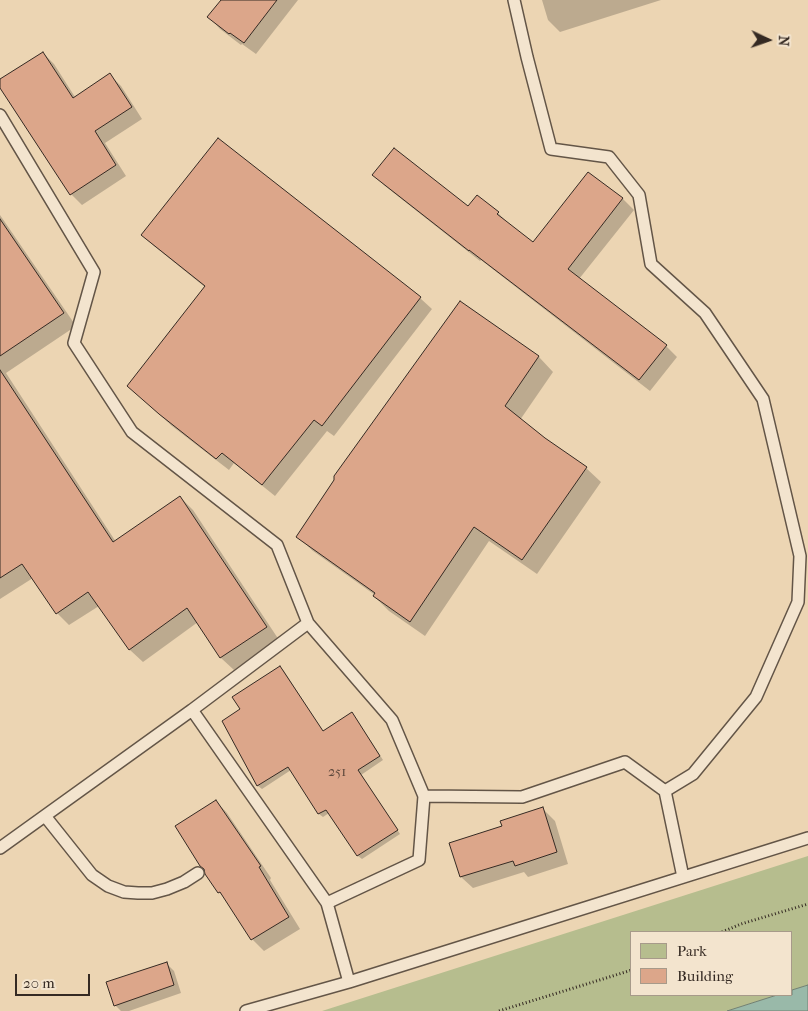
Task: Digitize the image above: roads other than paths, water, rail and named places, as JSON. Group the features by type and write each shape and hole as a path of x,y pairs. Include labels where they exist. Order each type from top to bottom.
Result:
{"lane":[{"path":"514,0 551,149 609,157 638,195 651,264 705,313 763,399 800,556 798,602 756,697 692,774 665,791"},
{"path":"0,115 94,272 74,343 132,432 277,545 308,623 392,720 424,796 419,860 327,903"},
{"path":"0,848 192,710 308,623"},
{"path":"192,710 327,903 349,982"},
{"path":"424,796 522,797 625,762 665,791 682,877"},
{"path":"45,816 92,875 108,886 124,892 152,893 184,882 198,873"},
{"path":"246,1011 349,982 808,838"}]}
